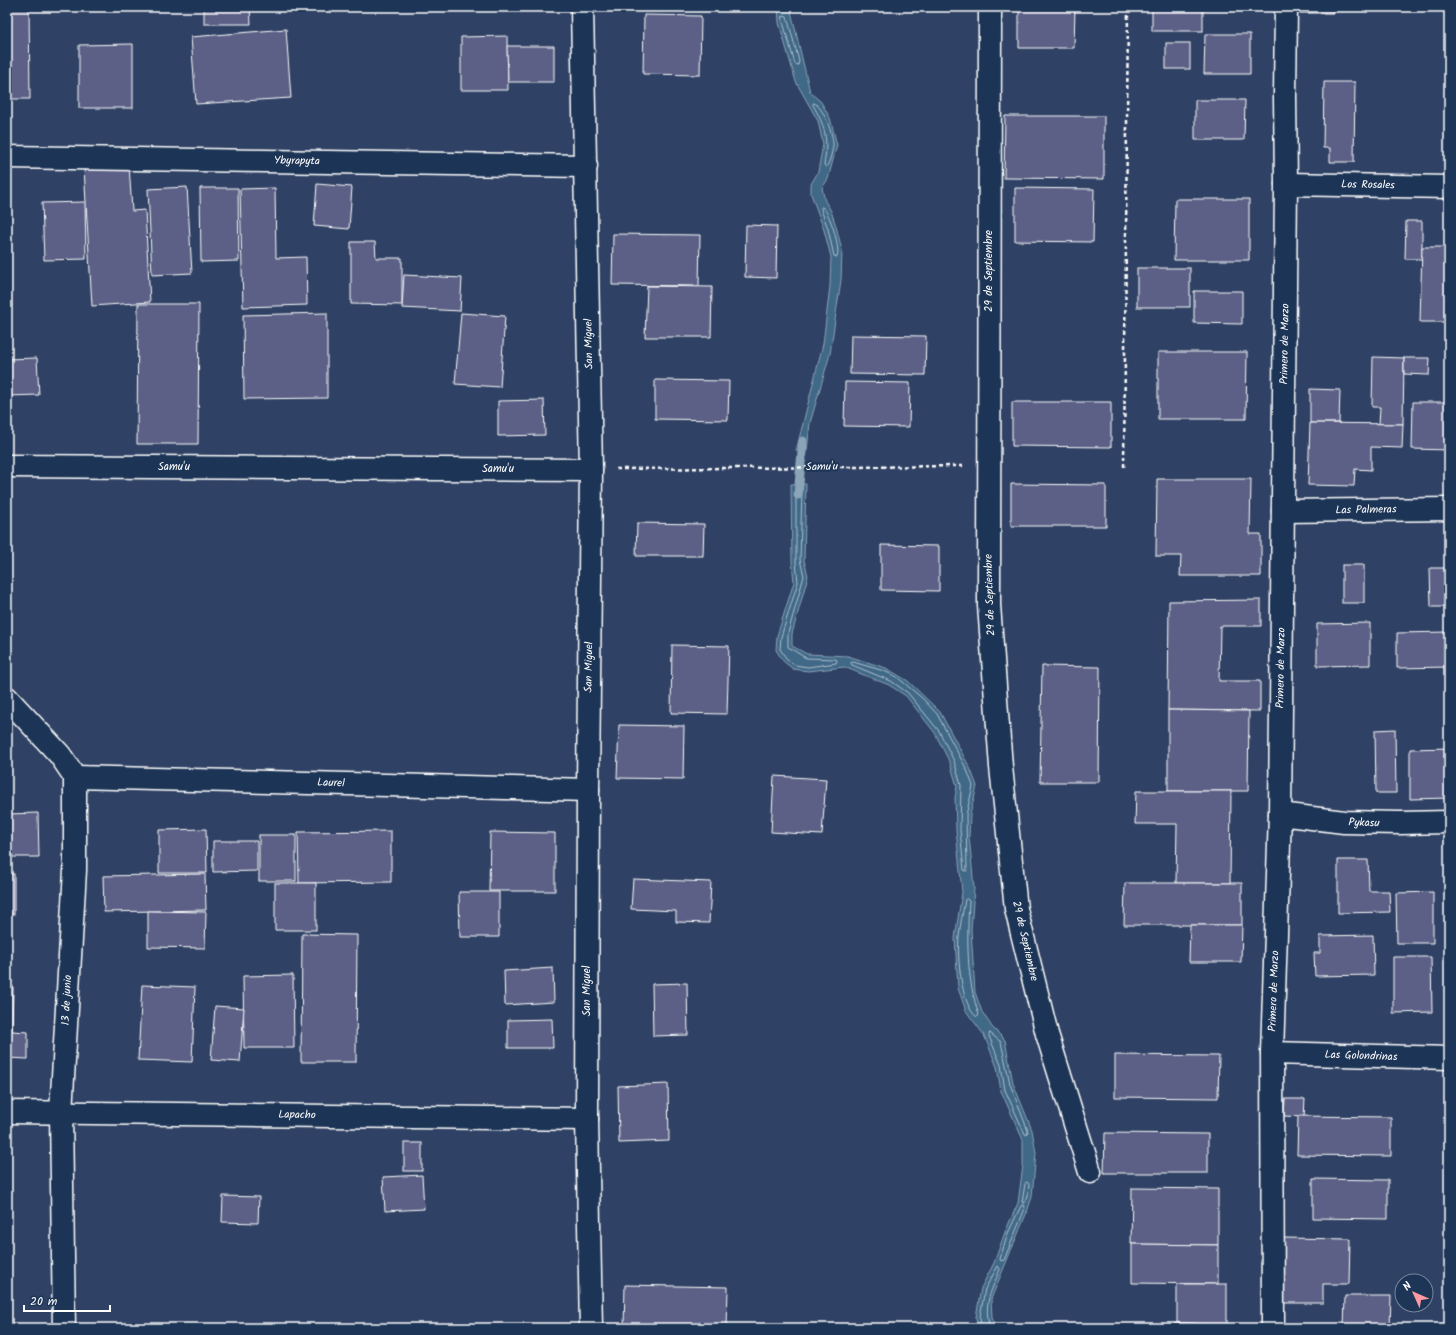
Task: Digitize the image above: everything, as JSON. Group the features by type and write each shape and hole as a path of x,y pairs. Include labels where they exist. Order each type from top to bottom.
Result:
{"street":[{"name":"San Miguel","path":"582,7 592,470 588,790 587,1119 591,1328"},
{"name":"29 de Septiembre","path":"990,7 988,466 989,605 1001,767 1016,909 1047,1034 1090,1172"},
{"name":"Primero de Marzo","path":"1273,1328 1272,1053 1280,814 1286,184 1286,7"},
{"name":"Ybyrapyta","path":"7,157 586,166"},
{"name":"Los Rosales","path":"1286,184 1449,187"},
{"name":"Samu'u","path":"7,466 592,470"},
{"name":"Las Palmeras","path":"1283,511 1449,509"},
{"path":"7,698 60,755 75,777"},
{"name":"Laurel","path":"75,777 588,790"},
{"name":"13 de junio","path":"64,1328 61,1112 75,870 75,777"},
{"name":"Pykasu","path":"1280,814 1344,822 1400,824 1449,822"},
{"name":"Las Golondrinas","path":"1272,1053 1449,1058"},
{"name":"Lapacho","path":"7,1112 587,1119"}],"path":[{"path":"1124,467 1128,7"},
{"name":"Samu'u","path":"592,470 988,466"}],"water":[{"path":"778,7 790,7 810,92 821,102 830,118 837,145 828,179 822,188 825,201 831,211 836,226 842,250 841,280 830,354 810,423 807,451 796,451 823,344 830,286 831,257 824,230 811,194 811,184 818,172 823,144 818,121 796,82 779,23"},
{"path":"791,484 806,484 804,560 808,576 792,634 792,646 807,654 848,656 886,668 908,681 940,712 970,768 977,786 970,815 969,836 974,888 971,930 975,992 982,1012 992,1027 1005,1040 1013,1083 1032,1130 1036,1153 1032,1197 991,1299 992,1317 995,1328 978,1328 976,1317 981,1288 994,1263 1005,1232 1018,1203 1023,1165 1023,1140 1001,1091 997,1067 984,1035 966,1011 958,988 955,938 962,892 956,830 955,798 957,786 950,763 935,733 906,696 889,685 844,667 808,671 793,669 783,661 776,650 777,636 794,582 792,562"}],"building":[{"path":"29,7 30,99 7,99 7,8"},
{"path":"204,7 250,7 251,24 204,24"},
{"path":"1019,7 1075,7 1074,48 1019,48"},
{"path":"1152,7 1203,7 1203,31 1152,31"},
{"path":"1300,7 1333,7 1333,13 1300,13"},
{"path":"644,15 701,16 700,75 643,74"},
{"path":"286,29 291,98 196,104 191,37"},
{"path":"1205,34 1250,34 1250,74 1204,74"},
{"path":"507,36 508,90 461,90 461,37"},
{"path":"1166,43 1190,43 1190,69 1166,69"},
{"path":"133,44 133,108 79,108 79,45"},
{"path":"507,46 554,46 554,82 508,82"},
{"path":"1324,82 1355,82 1354,162 1330,162 1330,148 1323,148"},
{"path":"1195,100 1245,100 1244,140 1195,140"},
{"path":"1005,116 1104,116 1104,179 1004,178"},
{"path":"129,165 132,211 145,210 150,302 92,306 84,168"},
{"path":"317,184 352,187 349,229 314,226"},
{"path":"187,187 192,273 152,275 148,189"},
{"path":"200,188 238,188 239,261 201,262"},
{"path":"275,188 276,258 306,257 307,305 243,307 240,189"},
{"path":"1015,188 1094,189 1093,242 1015,241"},
{"path":"1175,199 1249,199 1249,260 1174,260"},
{"path":"85,202 86,259 44,260 42,203"},
{"path":"1406,221 1422,221 1422,259 1405,259"},
{"path":"746,225 777,226 776,278 745,277"},
{"path":"613,234 700,235 699,286 612,285"},
{"path":"351,242 375,242 376,258 402,258 402,305 351,304"},
{"path":"1422,247 1449,247 1449,322 1420,322"},
{"path":"1137,268 1190,268 1190,307 1137,307"},
{"path":"404,275 462,278 460,311 402,308"},
{"path":"647,286 712,287 711,337 645,337"},
{"path":"1194,291 1242,291 1242,324 1194,323"},
{"path":"138,304 199,304 198,444 137,444"},
{"path":"327,313 327,398 244,399 243,315"},
{"path":"461,313 505,316 500,387 455,384"},
{"path":"851,335 926,336 925,375 850,374"},
{"path":"1158,352 1247,352 1246,419 1158,419"},
{"path":"1373,357 1404,358 1403,424 1379,424 1380,407 1372,407"},
{"path":"37,358 39,395 7,396 7,359"},
{"path":"1404,358 1430,358 1429,375 1404,374"},
{"path":"655,380 729,381 728,420 655,419"},
{"path":"845,382 910,383 909,427 844,426"},
{"path":"1310,389 1340,390 1339,423 1310,423"},
{"path":"544,400 545,435 498,436 498,401"},
{"path":"1012,402 1111,402 1111,447 1012,446"},
{"path":"1413,402 1449,402 1449,450 1412,449"},
{"path":"1310,423 1403,424 1402,448 1371,447 1371,470 1355,469 1354,486 1308,485"},
{"path":"1157,479 1251,479 1250,534 1261,534 1261,576 1180,576 1181,556 1156,556"},
{"path":"1011,484 1106,485 1106,526 1011,526"},
{"path":"637,523 704,524 703,556 636,556"},
{"path":"881,545 939,546 939,591 881,590"},
{"path":"1342,565 1364,565 1364,603 1342,603"},
{"path":"1430,568 1449,568 1449,607 1431,607"},
{"path":"1261,600 1261,626 1220,626 1219,681 1260,681 1260,711 1168,710 1169,601"},
{"path":"1370,623 1370,665 1317,666 1317,624"},
{"path":"1448,632 1449,667 1397,668 1397,633"},
{"path":"672,645 729,646 727,714 671,713"},
{"path":"1042,666 1100,667 1099,782 1040,782"},
{"path":"1168,710 1249,711 1248,791 1168,791"},
{"path":"619,725 684,726 683,779 617,778"},
{"path":"1395,729 1396,793 1376,793 1375,730"},
{"path":"1449,748 1449,798 1410,799 1410,749"},
{"path":"774,776 826,779 822,835 771,832"},
{"path":"1136,791 1231,791 1230,883 1176,883 1177,824 1135,824"},
{"path":"38,813 39,857 7,857 7,814"},
{"path":"206,829 207,873 159,873 159,830"},
{"path":"391,831 391,882 299,883 298,832"},
{"path":"490,832 555,833 555,891 489,891"},
{"path":"259,835 296,835 296,881 259,881"},
{"path":"213,841 257,841 257,871 213,872"},
{"path":"1338,860 1368,860 1369,891 1389,891 1390,912 1338,913"},
{"path":"7,874 14,874 14,914 7,914"},
{"path":"205,874 206,910 104,912 103,876"},
{"path":"633,879 711,882 709,923 676,922 676,911 631,909"},
{"path":"275,883 316,883 316,930 275,930"},
{"path":"1125,883 1242,883 1242,925 1124,925"},
{"path":"459,892 499,892 499,937 460,937"},
{"path":"1433,892 1433,943 1397,943 1396,893"},
{"path":"148,911 206,912 205,948 148,947"},
{"path":"1190,925 1242,925 1241,962 1189,962"},
{"path":"302,934 357,935 356,1062 301,1062"},
{"path":"1373,935 1374,975 1315,976 1314,953 1320,953 1320,936"},
{"path":"1393,957 1431,957 1432,1012 1393,1013"},
{"path":"553,968 554,1002 505,1005 504,971"},
{"path":"293,975 294,1048 244,1048 243,976"},
{"path":"687,983 688,1035 653,1036 652,984"},
{"path":"142,985 195,987 192,1062 138,1060"},
{"path":"7,986 13,986 12,1031 28,1032 28,1059 7,1058"},
{"path":"215,1006 244,1008 240,1062 211,1060"},
{"path":"552,1019 553,1048 508,1048 508,1020"},
{"path":"1115,1055 1219,1056 1218,1098 1115,1097"},
{"path":"668,1084 669,1141 619,1143 618,1086"},
{"path":"1285,1099 1305,1099 1304,1117 1284,1116"},
{"path":"1298,1116 1391,1117 1391,1156 1297,1155"},
{"path":"1105,1133 1208,1134 1208,1173 1104,1173"},
{"path":"404,1143 422,1143 422,1171 404,1171"},
{"path":"422,1175 424,1209 385,1211 383,1177"},
{"path":"1313,1179 1388,1180 1388,1219 1313,1218"},
{"path":"1132,1188 1218,1189 1218,1245 1131,1244"},
{"path":"223,1196 259,1197 258,1223 222,1222"},
{"path":"1282,1238 1350,1239 1349,1284 1323,1284 1323,1303 1281,1303"},
{"path":"1132,1244 1218,1245 1218,1284 1132,1283"},
{"path":"1177,1284 1227,1284 1227,1324 1177,1323"},
{"path":"625,1285 728,1287 727,1328 624,1328"},
{"path":"1345,1296 1391,1296 1390,1328 1344,1328"},
{"path":"1174,1324 1227,1324 1227,1328 1174,1328"}],"waterway":[{"path":"798,495 803,441"}]}
